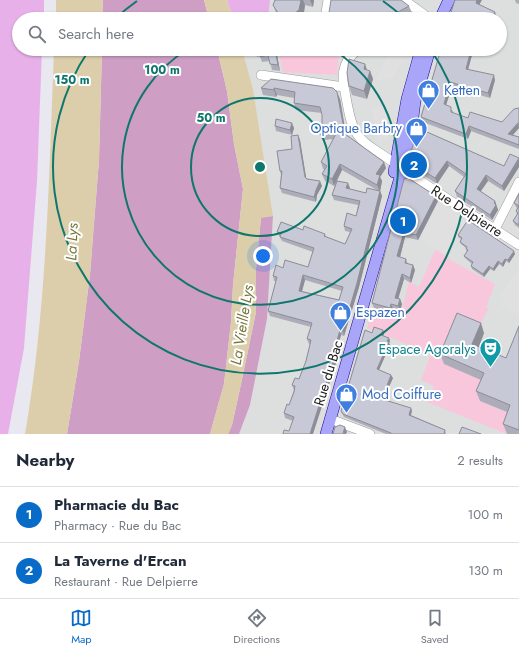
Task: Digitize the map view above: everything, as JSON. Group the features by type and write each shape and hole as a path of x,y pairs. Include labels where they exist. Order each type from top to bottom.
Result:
{"main road":[{"path":"432,12 441,0"},
{"path":"443,12 449,0"},
{"path":"399,166 407,99 419,56"},
{"path":"399,166 412,128 415,101 428,56"},
{"name":"Rue du Bac","path":"326,434 385,228 399,166"}],"street":[{"path":"326,12 328,0"},
{"path":"404,0 419,12"},
{"name":"Rue Delpierre","path":"350,56 346,63 343,77 353,126 357,135 399,166 519,245"},
{"path":"261,75 344,86"},
{"path":"494,229 519,182"},
{"path":"330,419 370,434"}],"shaded area":[{"path":"0,0 44,0 44,12 12,12 12,56 42,56 37,181 24,348 8,434 0,434"},
{"path":"103,0 204,0 207,12 102,12"},
{"path":"227,0 270,0 269,12 231,12"},
{"path":"270,0 519,0 519,434 239,434 250,405 267,319 273,216 253,89 244,56 507,56 507,12 269,12"},
{"path":"102,56 219,56 227,91 234,144 243,189 224,384 210,434 67,434 79,361 90,274 99,160"},
{"path":"280,56 339,56 337,75 283,72"},
{"path":"388,56 404,56 392,80 386,77 384,81 376,79"},
{"path":"383,106 390,137 378,142 372,109"},
{"path":"438,201 468,222 446,255 421,239"},
{"path":"273,216 267,319 250,405 239,434 228,434 232,425 256,312 256,269 261,217"},
{"path":"435,250 448,256 450,260 495,284 486,307 489,308 477,330 461,323 488,383 480,401 519,417 511,423 507,434 427,402 434,386 421,380 431,354 367,328 374,308 400,316 409,282 419,287"},
{"path":"519,267 519,315 501,306 505,300 500,296"}],"water":[{"path":"56,0 103,0 102,12 56,12"},
{"path":"204,0 227,0 231,12 207,12"},
{"name":"La Lys","path":"54,56 102,56 99,160 90,274 79,361 67,434 25,434 43,290"},
{"name":"La Vieille Lys","path":"219,56 244,56 253,89 273,216 261,218 256,269 256,312 232,425 228,434 210,434 224,384 243,189 234,144 227,91"}],"building":[{"path":"275,0 301,0 299,10 296,12 277,12 273,5"},
{"path":"331,0 401,0 409,6 398,12 329,12"},
{"path":"455,0 477,0 476,3 495,12 451,12"},
{"path":"268,56 276,56 278,65 270,64"},
{"path":"439,56 469,56 466,69 494,75 488,93 450,82 444,104 451,107 451,112 468,118 470,112 502,122 514,109 519,108 519,122 508,134 519,137 519,145 469,126 466,134 421,117"},
{"path":"349,59 365,64 364,69 370,71 364,91 349,86 347,73"},
{"path":"271,79 333,88 337,92 345,134 384,162 376,174 380,175 377,185 340,164 332,179 322,174 327,166 321,162 337,132 322,134 322,115 320,107 294,103 295,92 274,88 274,90 261,88"},
{"path":"276,119 292,123 290,130 275,126"},
{"path":"418,128 504,166 510,154 519,158 502,186 486,175 477,189 495,201 494,203 496,205 490,215 455,191 466,174 447,161 435,178 411,163 409,159"},
{"path":"298,135 305,177 307,179 320,181 314,197 280,188 282,171 280,171 277,151 292,149 291,136"},
{"path":"408,178 436,196 416,235 404,232 397,256 406,259 405,263 413,265 410,278 402,274 395,298 400,299 398,306 391,304 390,308 372,303 404,179"},
{"path":"337,181 348,183 346,188 366,193 367,188 380,191 357,283 343,331 340,330 335,348 337,349 310,434 283,434 284,430 289,431 294,417 284,413 294,392 295,386 292,385 295,378 299,379 306,361 311,340 307,339 312,323 268,311 277,277 273,276 276,265 283,268 285,260 308,267 314,248 280,237 281,233 277,232 281,222 303,230 304,226 345,244 352,229 344,226 347,213 356,216 360,201 332,195","holes":["303,275 343,287 339,300 299,291"]},
{"path":"519,194 519,206 514,203"},
{"path":"519,206 519,225 513,221 518,213 516,211"},
{"path":"468,220 514,251 508,260 505,259 502,264 498,261 493,269 489,266 483,274 471,266 473,262 464,256 468,250 466,249 467,247 460,242 462,238 458,235"},
{"name":"Espace Agoralys","path":"457,313 481,323 472,344 506,358 519,326 519,430 503,424 510,405 476,391 484,373 440,354"},
{"path":"374,327 383,330 381,335 389,338 387,341 389,342 377,369 391,375 386,388 389,389 385,400 411,408 409,415 445,430 444,434 391,434 343,414 341,411 365,330 372,333"},
{"path":"340,425 345,427 343,433 345,434 333,434 335,427"},
{"path":"462,427 481,434 459,434"}],"place":[{"name":"Ketten","path":"429,110"},
{"name":"Optique Barbry","path":"417,148"},
{"name":"La Taverne d'Ercan","path":"414,165"},
{"name":"Pharmacie du Bac","path":"403,221"},
{"name":"Espazen","path":"341,332"},
{"name":"Espace Agoralys","path":"491,368"},
{"name":"Mod Coiffure","path":"346,414"}]}
